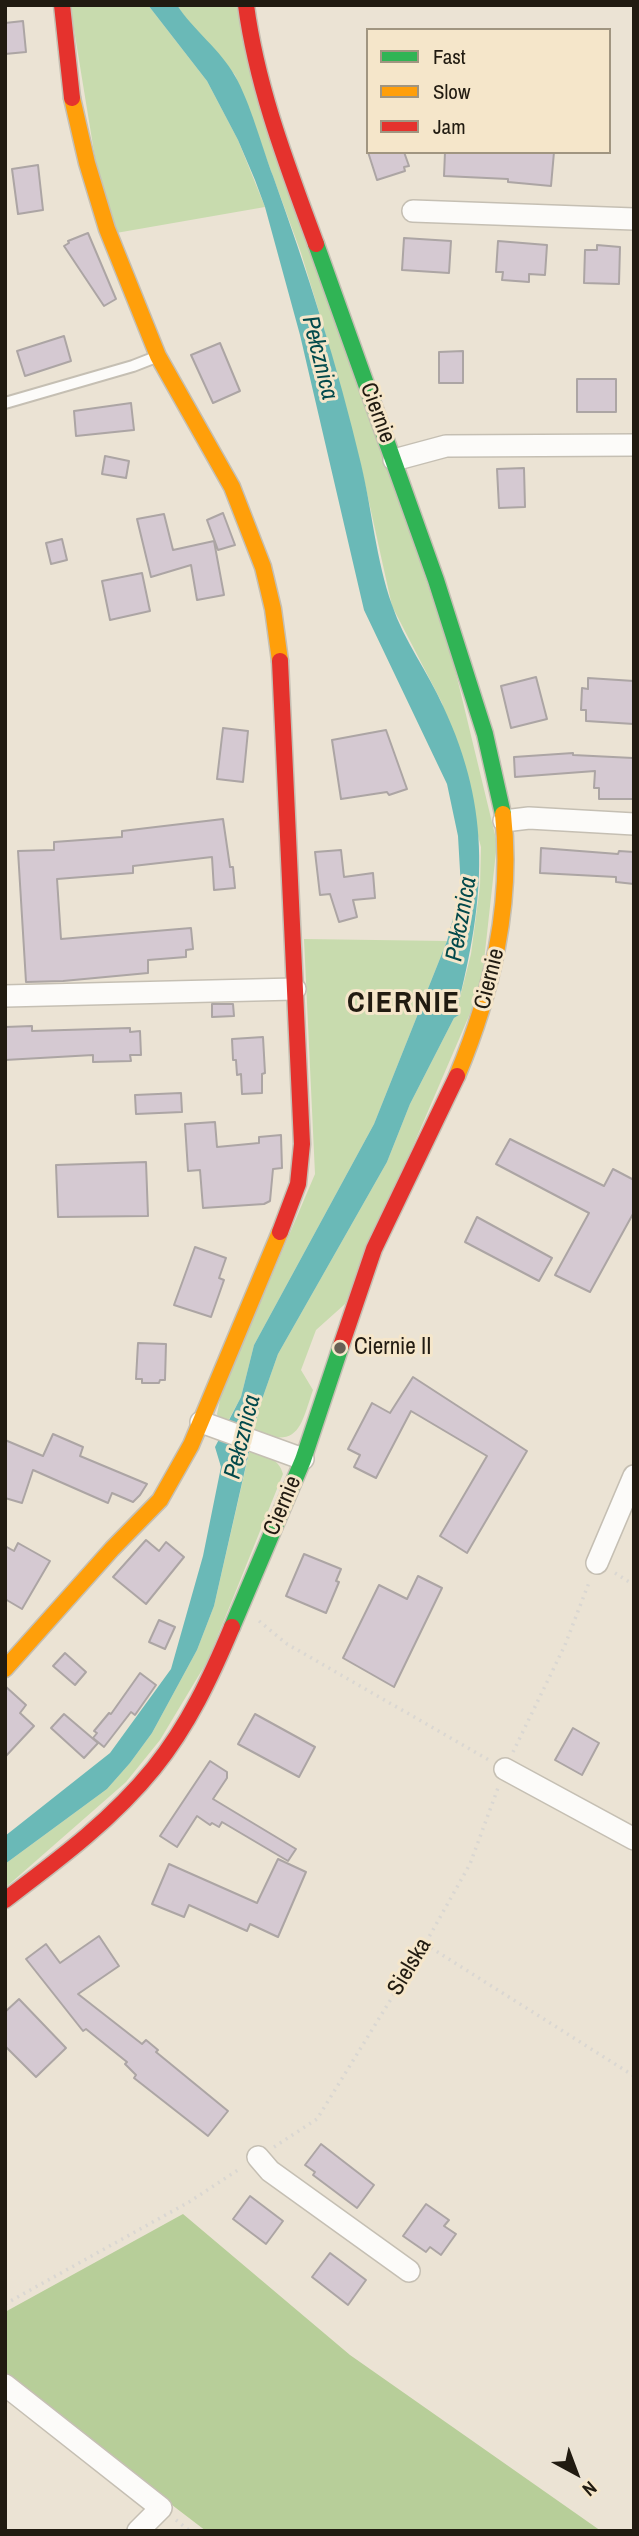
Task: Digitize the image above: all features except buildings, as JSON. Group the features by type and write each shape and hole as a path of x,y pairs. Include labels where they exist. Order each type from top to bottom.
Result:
{"street":[{"path":"5,1669 112,1549 160,1500 201,1422 275,1245 298,1184 302,1144 279,646 273,610 263,567 232,487 158,356 107,229 87,163 69,84 62,5"},
{"name":"Ciernie","path":"5,1899 103,1824 152,1771 195,1708 216,1665 303,1459 372,1255 446,1103 477,1028 491,981 502,926 507,883 504,821 483,726 431,564 279,142 256,67 248,31 246,5"},
{"path":"413,211 634,219"},
{"path":"394,460 446,446 634,445"},
{"path":"504,821 529,818 634,824"},
{"path":"5,996 295,989"},
{"path":"201,1422 303,1459"},
{"path":"597,1563 634,1476"},
{"path":"505,1769 634,1839"},
{"path":"258,2157 270,2171 409,2271"},
{"path":"5,2385 161,2508 138,2531"}],"lane":[{"path":"5,403 133,366 158,356"}],"path":[{"name":"Sielska","path":"5,2304 189,2202 317,2119 425,1944 470,1864 505,1769 565,1644 597,1563"},
{"path":"240,1608 287,1644 505,1769"},
{"path":"425,1944 634,2076"}],"green space":[{"path":"70,5 148,5 207,81 238,140 265,207 116,233 96,164"},
{"path":"177,5 236,5 453,661 497,843 481,988 345,1304 316,1330 301,1370 313,1390 305,1415 296,1431 280,1438 254,1432 259,1408 278,1354 387,1162 410,1104 454,1018 459,1015 457,1009 471,954 480,886 481,847 442,703 392,606 361,466 301,253 235,75 189,23"},
{"path":"304,939 447,941 374,1124 254,1345 241,1397 227,1423 220,1421 217,1414 221,1395 315,1174"},
{"path":"250,1449 266,1455 278,1464 283,1474 208,1660 160,1740 126,1782 5,1888 5,1864 107,1789 152,1733 197,1650 214,1606"},
{"path":"183,2214 350,2355 601,2531 206,2531 5,2377 5,2312"}],"water":[{"name":"Pełcznica","path":"148,5 177,5 229,66 251,111 332,355 361,464 382,570 392,605 443,706 459,745 477,819 478,893 474,930 457,1009 459,1015 454,1018 410,1104 387,1162 278,1354 259,1408 214,1606 197,1650 152,1733 107,1789 5,1864 5,1836 110,1753 171,1669 203,1556 221,1467 215,1447 241,1397 254,1345 374,1124 447,941 461,888 458,836 447,784 364,610 300,335 265,207 238,140 207,81"}],"traffic: fast":[{"path":"316,244 436,580 485,734 503,814"},
{"path":"232,1627 303,1460 341,1346"}],"traffic: slow":[{"path":"72,98 87,163 107,229 158,356 232,487 263,567 273,609 280,661"},
{"path":"457,1076 480,1012 497,948 505,882 503,814"},
{"path":"5,1669 112,1549 160,1500 191,1445 280,1232"}],"traffic: jam":[{"path":"62,5 72,98"},
{"path":"246,5 265,96 316,244"},
{"path":"280,661 302,1144 298,1184 280,1232"},
{"path":"341,1346 374,1249 457,1076"},
{"path":"5,1900 102,1822 154,1768 178,1735 198,1700 232,1627"}],"place":[{"name":"Ciernie II","path":"340,1348"}],"district":[{"name":"CIERNIE","path":"404,1004"}]}
